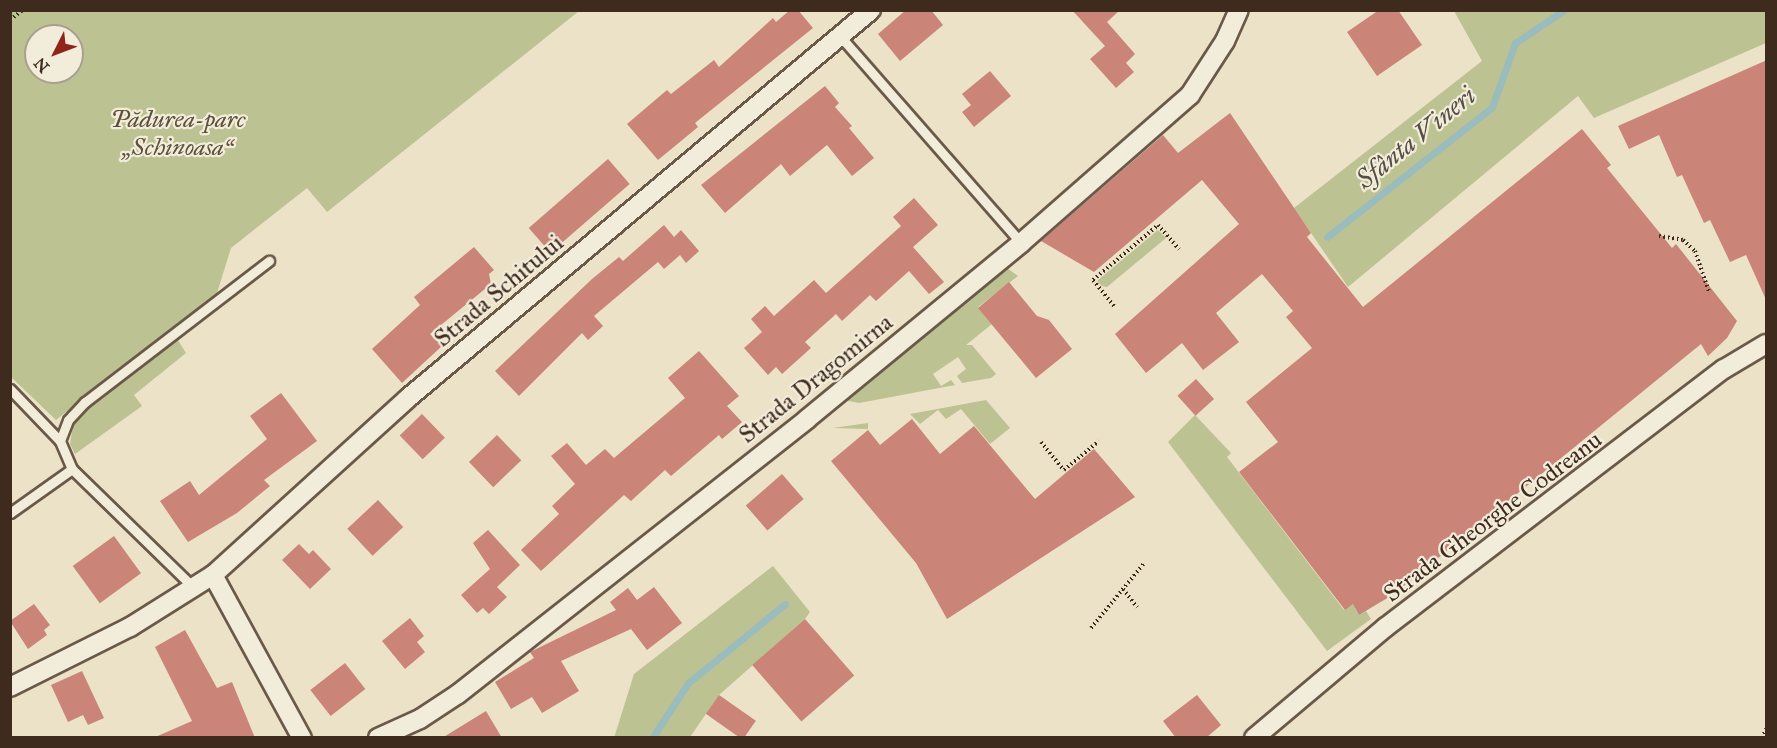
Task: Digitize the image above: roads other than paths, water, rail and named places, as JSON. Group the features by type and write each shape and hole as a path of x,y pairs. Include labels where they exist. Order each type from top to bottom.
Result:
{"street":[{"name":"Strada Schitului","path":"10,687 121,632 213,575 408,398 871,10"},
{"name":"Strada Dragomirna","path":"378,738 420,719 458,694 807,419 1021,243 1190,95 1225,41 1239,10"},
{"name":"Strada Gheorghe Codreanu","path":"1254,738 1386,627 1724,369 1767,344"},
{"path":"213,575 302,738"}],"lane":[{"path":"840,36 1021,243"},
{"path":"60,441 68,420 85,402 269,261"},
{"path":"10,389 60,441 72,468 192,586"},
{"path":"10,513 72,468"}],"waterway":[{"name":"Sfânta Vineri","path":"1327,237 1492,107 1515,43 1564,10"},
{"name":"Sfânta Vineri","path":"652,738 688,683 785,604"}],"park label":[{"name":"Pădurea-parc „Schinoasa“","path":"178,134"}]}
